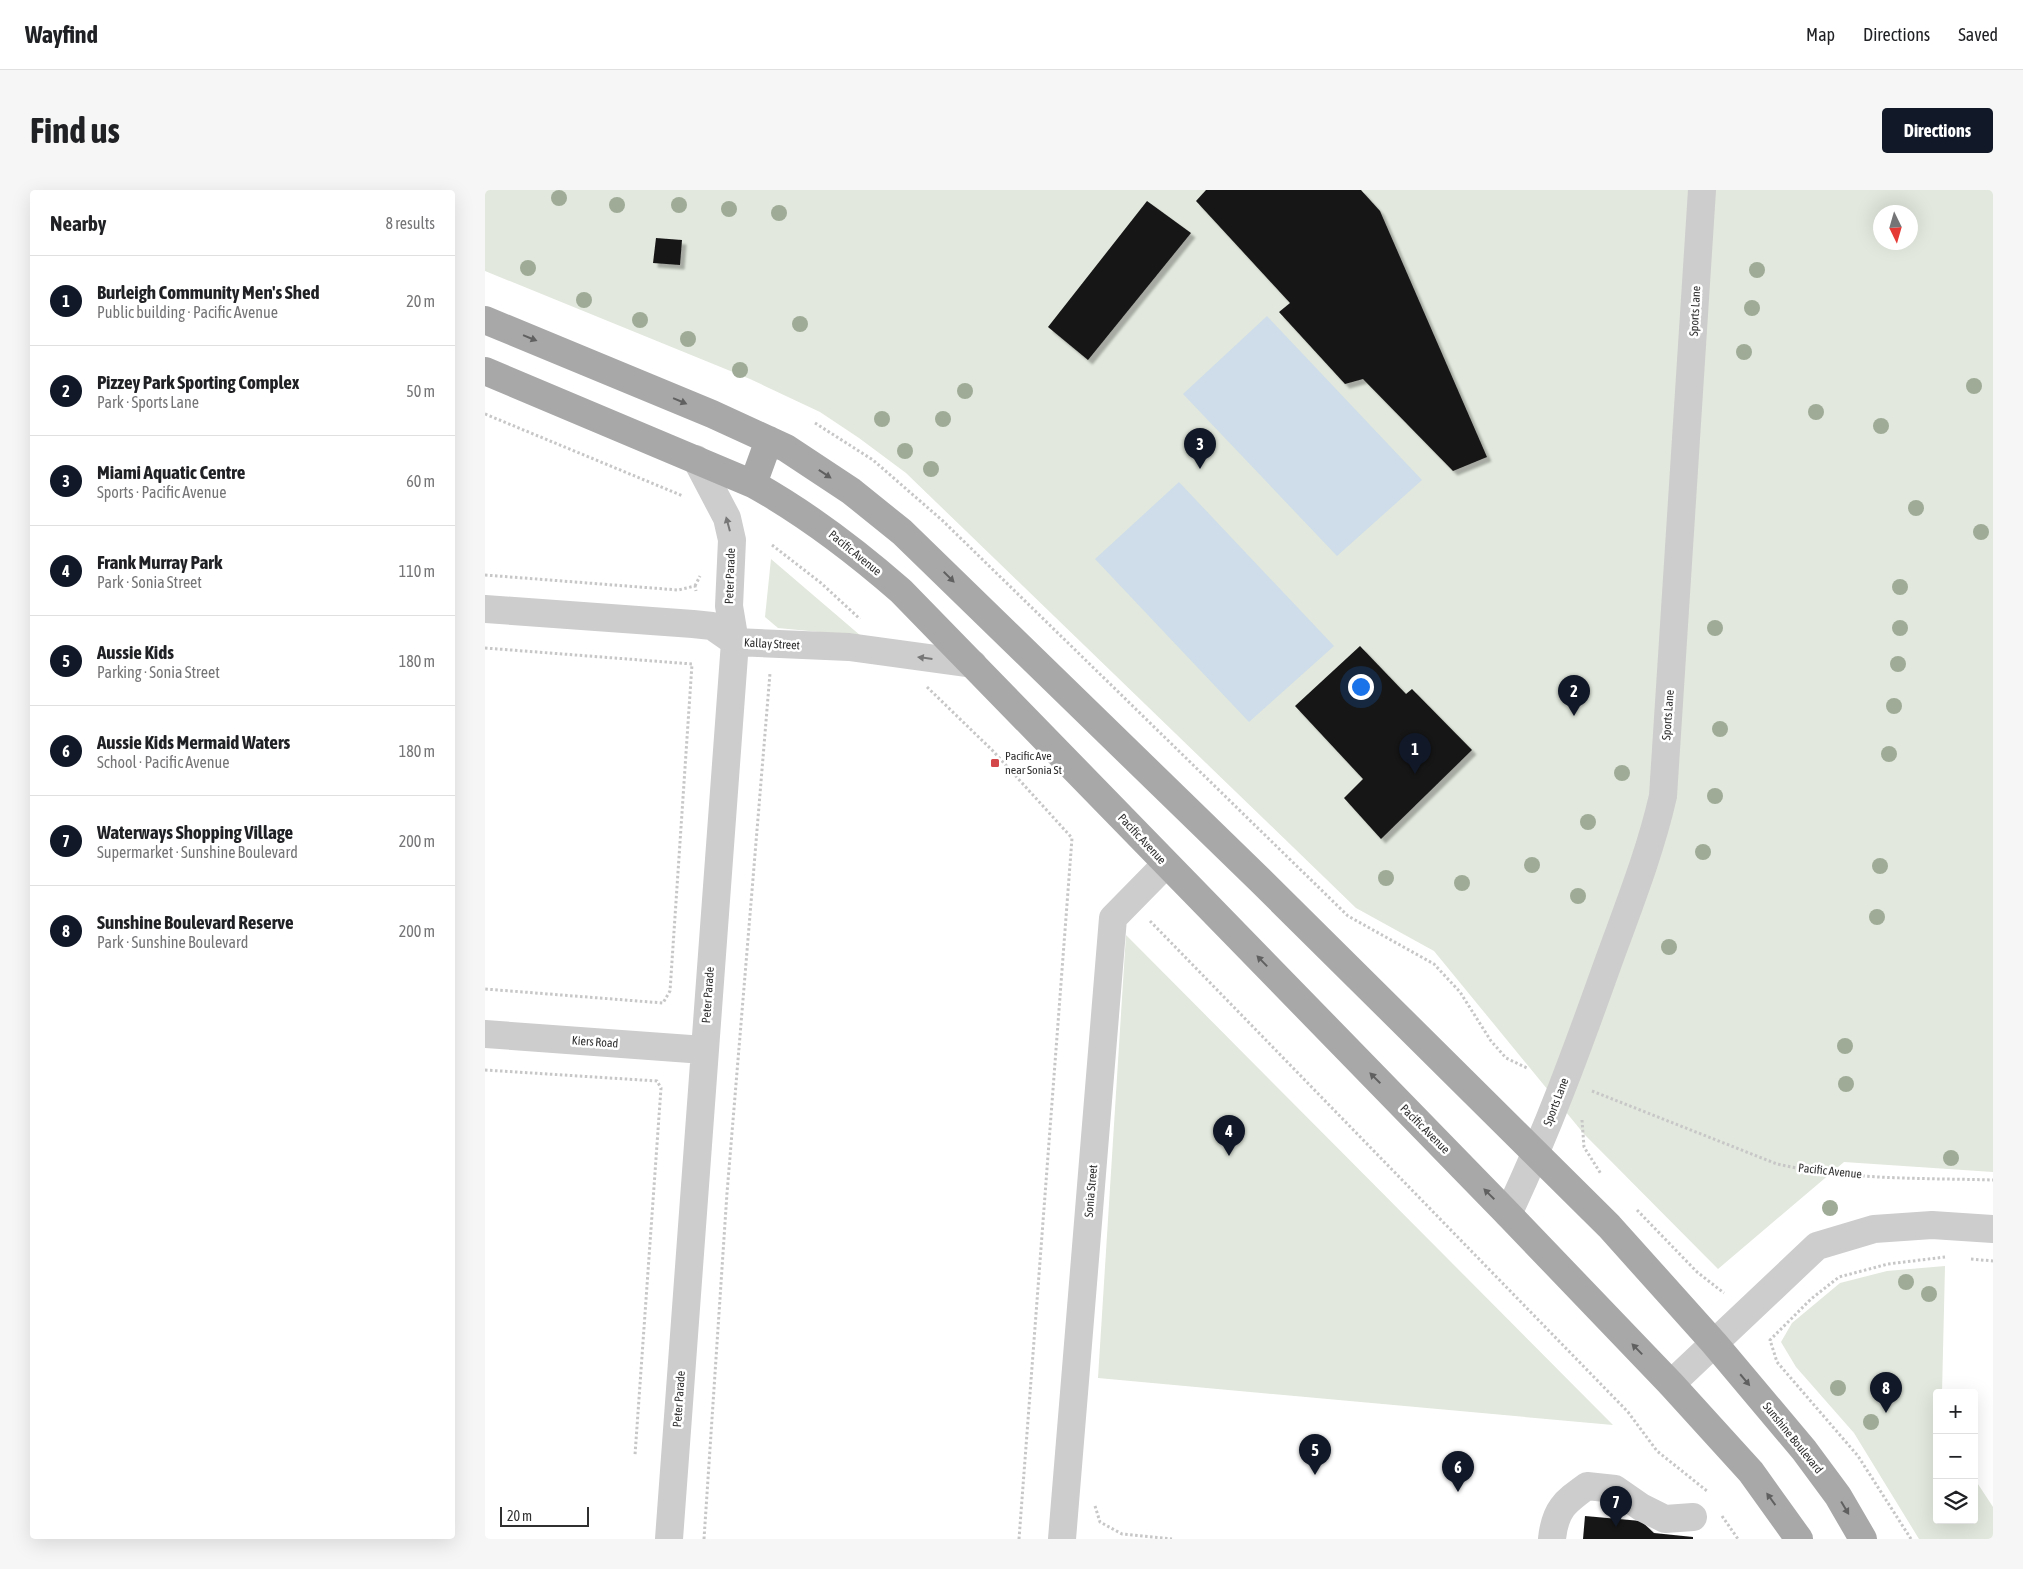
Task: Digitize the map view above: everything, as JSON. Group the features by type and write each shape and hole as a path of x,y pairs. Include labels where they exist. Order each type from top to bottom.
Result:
{"main road":[{"path":"485,320 786,448 851,491 901,532 1537,1153 1609,1226 1714,1343"},
{"name":"Pacific Avenue","path":"485,371 753,484 792,505 866,560 901,590 1671,1384"},
{"path":"753,484 769,440"},
{"name":"Sunshine Boulevard","path":"1714,1343 1821,1472 1863,1539"},
{"path":"1671,1384 1751,1472 1799,1539"}],"street":[{"name":"Sports Lane","path":"1508,1214 1537,1153 1654,835 1663,796 1702,190"},
{"name":"Peter Parade","path":"669,1539 735,642 729,606 732,540 727,518 696,459"},
{"name":"Kallay Street","path":"485,609 713,626 735,642 849,648 973,664"},
{"name":"Sonia Street","path":"1062,1539 1113,918 1166,864"},
{"name":"Kiers Road","path":"485,1034 704,1050"},
{"path":"1671,1384 1817,1246 1874,1229 1932,1225 1993,1229"},
{"path":"1553,1534 1563,1502 1587,1486 1615,1489 1641,1508 1665,1519 1693,1517"}],"path":[{"path":"485,414 685,497"},
{"path":"815,423 873,460 943,521 1348,916 1434,964 1460,992 1491,1041 1506,1058 1527,1068"},
{"path":"773,545 821,583 867,625"},
{"path":"485,575 678,590 695,586 696,591"},
{"path":"485,648 692,664 670,991 663,1003 485,989"},
{"path":"704,1539 727,1194 770,673"},
{"path":"926,686 993,751 1072,838 1019,1539"},
{"path":"1149,921 1628,1412 1657,1451 1706,1489 1711,1496"},
{"path":"485,1070 657,1080 661,1088 635,1455"},
{"name":"Pacific Avenue","path":"1584,1091 1591,1091 1777,1164 1807,1171 1993,1180"},
{"path":"1589,1099 1591,1091"},
{"path":"1584,1114 1581,1122 1584,1147 1606,1179"},
{"path":"1632,1205 1697,1272 1726,1294"},
{"path":"1911,1539 1859,1456 1777,1362 1770,1340 1811,1299 1839,1277 1888,1264 1953,1258"},
{"path":"1963,1258 1993,1261"},
{"path":"1094,1502 1099,1522 1122,1534 1172,1539"},
{"path":"1719,1510 1738,1539"}],"shaded area":[{"path":"485,190 1993,190 1993,1172 1844,1162 1718,1269 1584,1134 1434,951 1356,908 906,473 820,412 750,379 485,271"},
{"path":"771,559 861,636 778,628 765,617"},
{"path":"1126,935 1613,1425 1098,1378"},
{"path":"1945,1266 1942,1389 1933,1389 1933,1524 1978,1524 1978,1484 1993,1507 1993,1539 1919,1539 1854,1433 1796,1367 1781,1342 1792,1323 1840,1283 1887,1271"}],"water":[{"path":"1267,316 1422,480 1337,556 1183,394"},
{"path":"1179,482 1334,646 1249,722 1095,559"}],"building":[{"path":"1206,190 1361,190 1380,211 1487,457 1453,471 1363,379 1345,384 1279,312 1290,303 1196,201"},
{"path":"1147,201 1191,233 1088,360 1048,327"},
{"path":"656,238 682,240 680,265 653,263"},
{"path":"1360,646 1406,694 1412,689 1472,750 1381,839 1344,798 1363,779 1295,706"},
{"path":"1585,1516 1641,1521 1654,1533 1693,1537 1693,1539 1583,1539"}],"place":[{"name":"Miami Aquatic Centre","path":"1200,469"},
{"name":"Pizzey Park Sporting Complex","path":"1574,716"},
{"name":"Pacific Ave near Sonia St","path":"995,763"},
{"name":"Burleigh Community Men's Shed","path":"1415,774"},
{"name":"Frank Murray Park","path":"1229,1156"},
{"name":"Sunshine Boulevard Reserve","path":"1886,1413"},
{"name":"Aussie Kids","path":"1315,1475"},
{"name":"Aussie Kids Mermaid Waters","path":"1458,1492"},
{"name":"Waterways Shopping Village","path":"1616,1527"}]}
